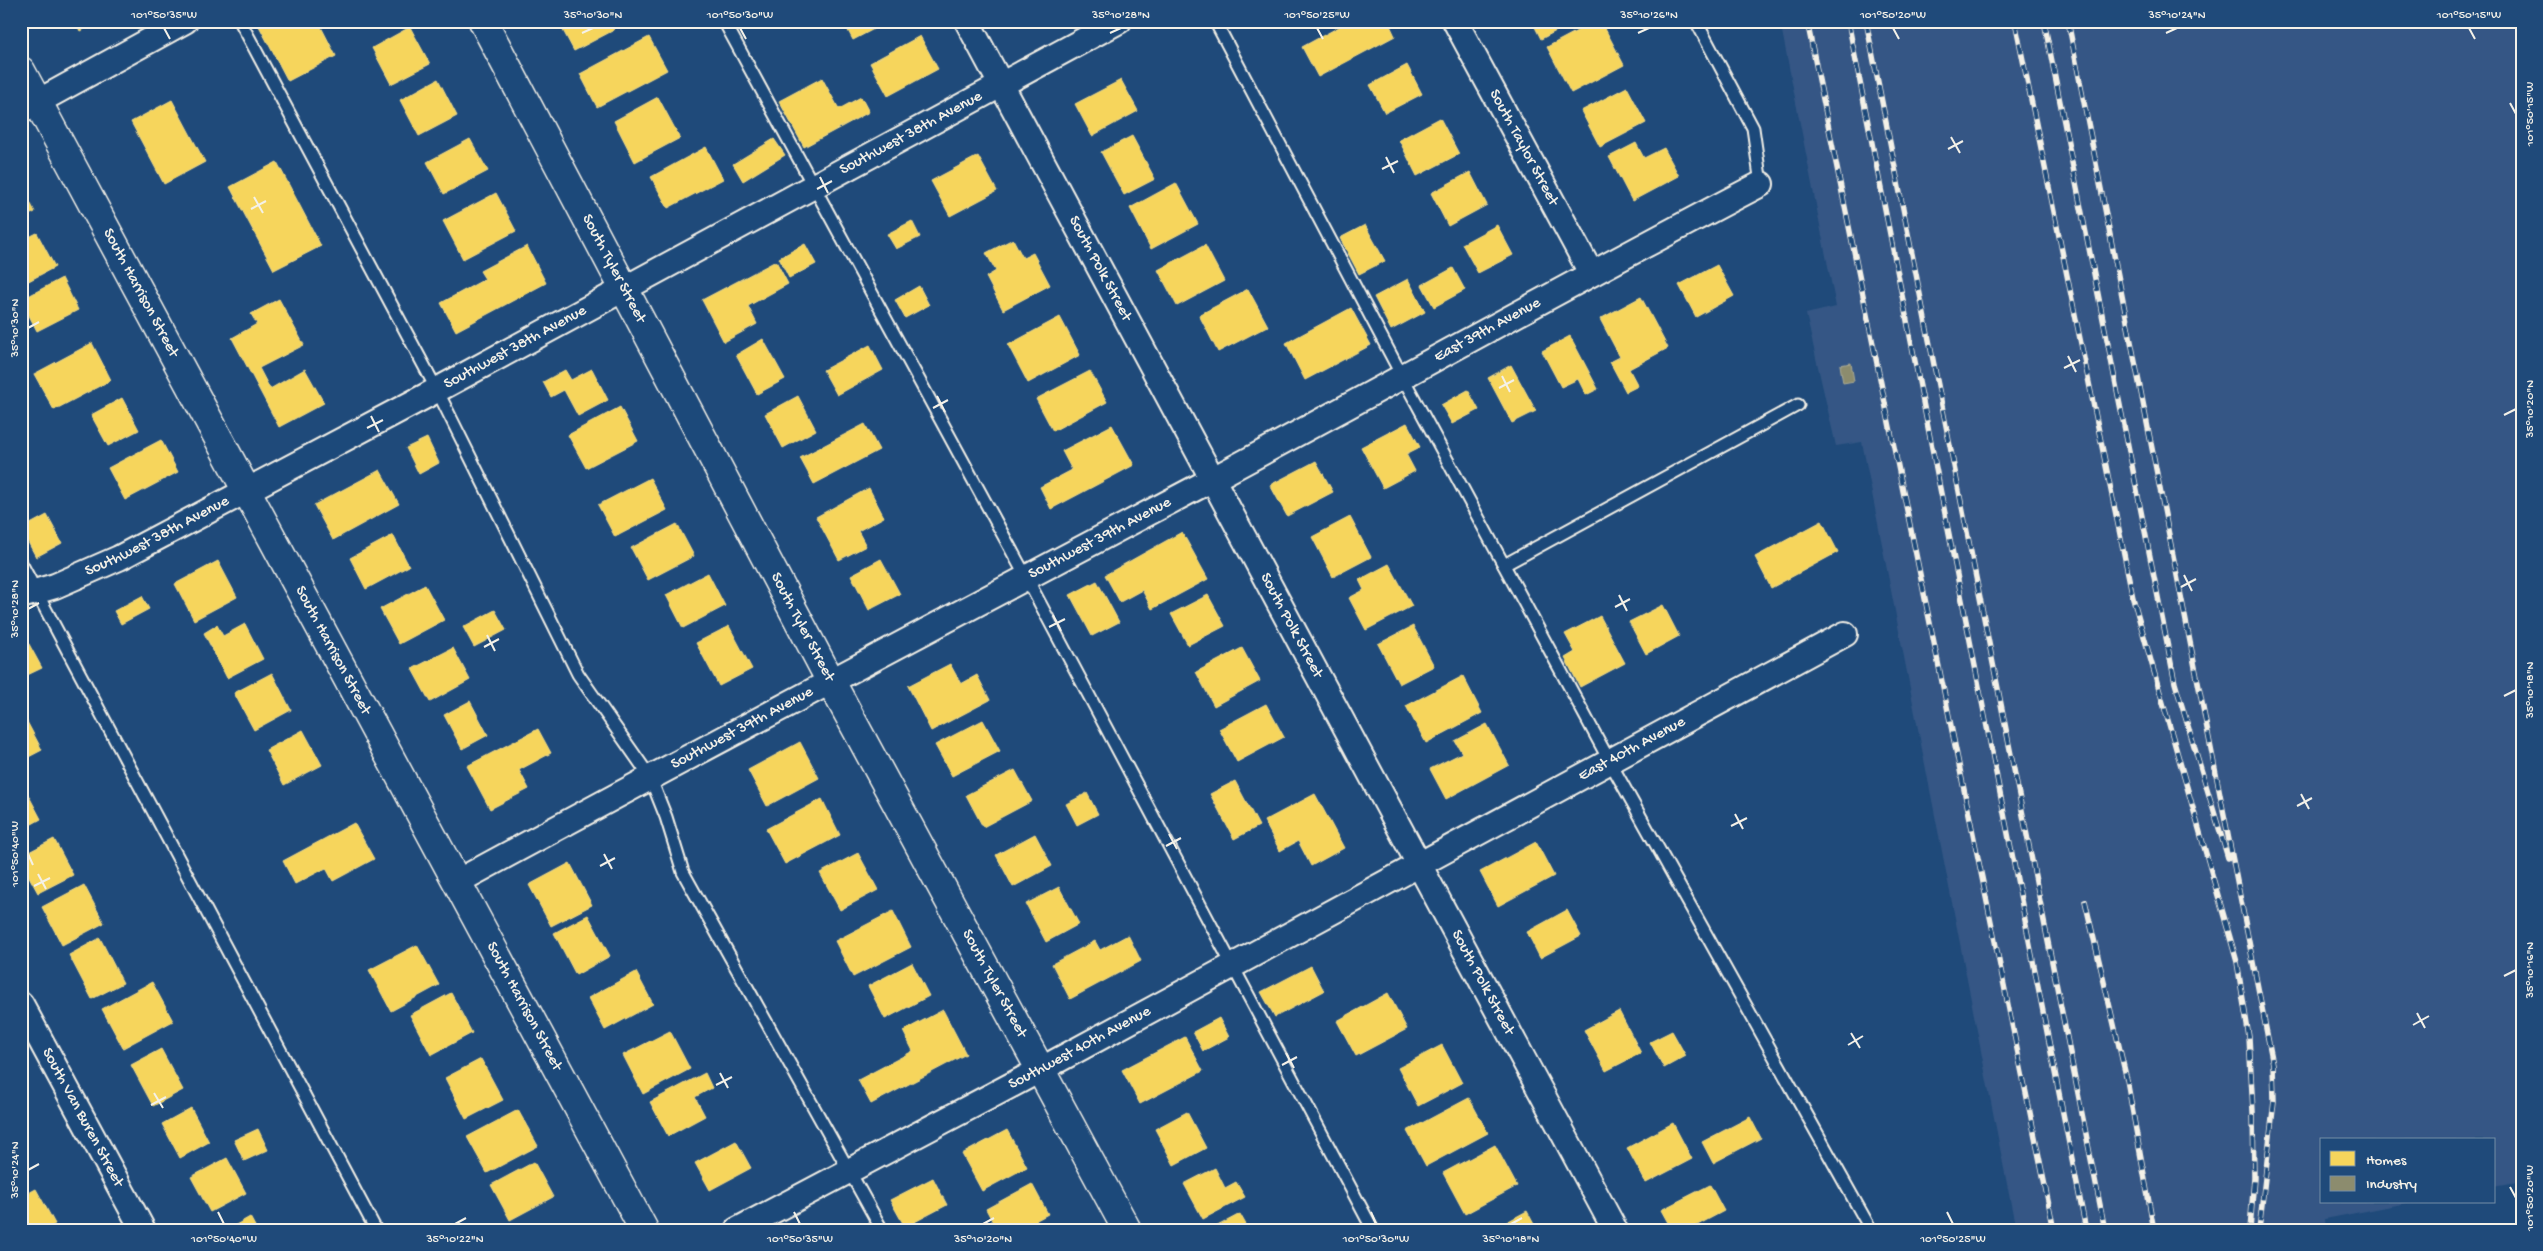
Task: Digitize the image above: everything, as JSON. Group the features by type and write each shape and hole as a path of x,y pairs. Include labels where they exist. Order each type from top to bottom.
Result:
{"main road":[{"name":"South Tyler Street","path":"484,21 830,680 1127,1230"},
{"name":"South Harrison Street","path":"21,71 30,106 247,491 644,1230"}],"street":[{"path":"30,106 185,21"},
{"name":"South Polk Street","path":"967,21 1214,478 1615,1230"},
{"name":"Southwest 38th Avenue","path":"29,594 101,568 437,390 1119,21"},
{"name":"South Taylor Street","path":"1455,21 1591,273"},
{"name":"East 39th Avenue","path":"1214,478 1591,273 1761,184"},
{"name":"Southwest 39th Avenue","path":"457,882 830,680 1214,478"},
{"name":"East 40th Avenue","path":"1420,865 1845,634"},
{"name":"Southwest 40th Avenue","path":"737,1230 1040,1070 1420,865"},
{"name":"South Van Buren Street","path":"21,1004 143,1230"}],"lane":[{"path":"240,21 437,390 578,674 650,777 666,817 683,872 882,1230"},
{"path":"724,21 1026,577 1373,1230"},
{"path":"1215,21 1402,376 1610,762 1871,1230"},
{"path":"1696,21 1753,128 1761,184"},
{"path":"1504,565 1798,405"},
{"path":"21,563 29,594 376,1230"}],"shaded area":[{"path":"1780,21 2522,21 2522,1182 2496,1187 2496,1138 2320,1138 2320,1204 2402,1204 2325,1219 2326,1230 2016,1230 1862,442 1836,446 1806,314 1836,307"}],"building: Homes":[{"path":"75,21 99,21 80,31"},
{"path":"268,21 318,21 336,56 288,81 259,26"},
{"path":"558,21 610,21 614,30 574,51"},
{"path":"843,21 889,21 853,40"},
{"path":"1350,21 1388,21 1395,36 1318,77 1302,47"},
{"path":"1532,21 1575,21 1541,39"},
{"path":"1596,21 1601,21 1624,65 1571,93 1547,47"},
{"path":"410,27 430,64 391,84 372,48"},
{"path":"920,36 938,69 888,96 870,63"},
{"path":"649,37 667,70 597,107 580,74"},
{"path":"1407,65 1422,94 1385,113 1370,85"},
{"path":"822,78 839,109 861,97 869,112 804,147 779,101"},
{"path":"438,79 457,116 419,136 400,100"},
{"path":"1121,80 1138,111 1092,136 1075,104"},
{"path":"1627,87 1646,123 1600,147 1581,111"},
{"path":"658,97 680,138 635,162 614,121"},
{"path":"172,100 205,162 164,184 131,122"},
{"path":"1440,118 1459,154 1417,176 1399,140"},
{"path":"1132,136 1155,179 1124,195 1101,152"},
{"path":"470,139 488,171 444,194 427,162"},
{"path":"774,139 785,155 743,181 733,164"},
{"path":"1636,143 1644,158 1664,148 1679,176 1632,201 1609,157"},
{"path":"706,147 723,179 668,208 651,177"},
{"path":"978,156 997,191 950,216 931,181"},
{"path":"277,162 321,246 274,270 230,187"},
{"path":"1470,172 1487,205 1448,226 1431,193"},
{"path":"1176,183 1198,224 1151,249 1130,208"},
{"path":"21,185 35,212 21,219"},
{"path":"496,193 516,231 463,259 443,221"},
{"path":"912,221 920,237 896,249 887,234"},
{"path":"1365,225 1385,261 1359,274 1340,238"},
{"path":"1497,225 1513,255 1478,273 1462,244"},
{"path":"37,233 55,267 21,285 21,241"},
{"path":"1013,239 1023,258 1033,253 1050,285 1003,310 986,277 996,271 986,253"},
{"path":"805,244 816,264 789,278 779,258"},
{"path":"1205,245 1224,281 1177,306 1158,270"},
{"path":"527,246 546,283 456,331 441,303 485,279 480,271"},
{"path":"776,261 788,284 748,306 757,324 724,342 702,300"},
{"path":"1717,265 1734,296 1696,317 1679,285"},
{"path":"1453,268 1465,290 1434,307 1422,285"},
{"path":"62,278 78,310 37,331 21,300"},
{"path":"1408,279 1425,312 1391,330 1374,297"},
{"path":"919,286 929,305 905,318 895,300"},
{"path":"1248,289 1268,326 1218,352 1199,315"},
{"path":"1641,297 1668,348 1629,369 1638,386 1626,392 1610,362 1620,357 1600,319"},
{"path":"279,299 304,345 259,368 270,389 305,369 324,403 279,427 232,338 257,324 251,314"},
{"path":"1351,308 1371,345 1305,380 1286,343"},
{"path":"1060,317 1080,355 1028,383 1008,345"},
{"path":"1570,336 1598,389 1586,395 1578,379 1561,387 1542,351"},
{"path":"763,339 785,379 757,394 736,355"},
{"path":"92,343 111,380 54,410 34,374"},
{"path":"870,345 883,370 837,395 823,370"},
{"path":"1511,365 1536,411 1512,423 1488,378"},
{"path":"592,369 608,400 578,416 564,390 551,397 543,382 565,370 571,380"},
{"path":"1090,371 1107,402 1053,431 1036,399"},
{"path":"1468,390 1479,410 1452,424 1441,405"},
{"path":"798,396 816,430 783,448 765,414"},
{"path":"122,398 139,430 108,446 91,415"},
{"path":"620,407 638,441 586,468 568,435"},
{"path":"1407,423 1420,447 1406,454 1415,471 1383,488 1361,447"},
{"path":"865,424 879,450 814,484 800,458"},
{"path":"1112,425 1134,465 1051,509 1040,487 1072,470 1062,451"},
{"path":"427,438 439,463 419,474 406,448"},
{"path":"161,440 178,472 125,500 108,468"},
{"path":"1316,461 1333,492 1287,516 1270,485"},
{"path":"380,470 399,504 333,540 314,505"},
{"path":"650,478 667,510 615,537 598,505"},
{"path":"869,488 884,517 858,531 866,546 839,560 816,517"},
{"path":"47,515 62,543 36,557 21,529"},
{"path":"1350,517 1371,557 1333,577 1312,537"},
{"path":"1822,521 1838,552 1771,588 1755,557"},
{"path":"677,524 694,556 648,580 631,548"},
{"path":"1182,532 1208,579 1152,609 1142,590 1120,602 1105,575"},
{"path":"393,535 409,566 366,589 350,558"},
{"path":"881,559 900,594 869,610 851,575"},
{"path":"218,561 237,597 194,620 175,584"},
{"path":"1389,564 1412,606 1366,630 1349,598 1364,590 1359,580"},
{"path":"708,573 725,606 683,628 666,595"},
{"path":"1097,581 1119,622 1092,636 1070,595"},
{"path":"425,585 444,620 399,644 380,609"},
{"path":"1208,595 1225,626 1188,645 1171,614"},
{"path":"142,596 149,609 121,624 114,611"},
{"path":"1663,605 1679,636 1646,654 1629,622"},
{"path":"495,610 506,630 474,647 463,627"},
{"path":"1600,616 1625,663 1580,687 1565,658 1575,652 1565,634"},
{"path":"245,624 263,659 227,678 204,633 217,625 223,636"},
{"path":"729,626 752,669 719,686 696,643"},
{"path":"1413,626 1434,666 1399,684 1378,644"},
{"path":"24,635 42,668 21,678 21,637"},
{"path":"453,648 470,680 430,702 412,669"},
{"path":"1242,648 1260,681 1214,706 1196,672"},
{"path":"950,664 961,684 977,675 990,700 931,731 908,686"},
{"path":"272,673 291,710 254,730 234,693"},
{"path":"1463,676 1482,713 1426,743 1406,706"},
{"path":"470,701 488,735 462,749 444,715"},
{"path":"1266,704 1284,737 1237,762 1219,729"},
{"path":"25,718 42,750 21,761 21,720"},
{"path":"983,720 1000,751 952,776 935,745"},
{"path":"1487,724 1509,765 1446,799 1430,769 1462,753 1455,741"},
{"path":"538,729 551,753 519,770 529,789 490,809 467,766"},
{"path":"303,730 322,765 284,785 266,750"},
{"path":"800,742 819,778 767,806 748,770"},
{"path":"1015,770 1032,801 983,827 966,795"},
{"path":"1235,781 1259,826 1234,839 1210,794"},
{"path":"23,785 41,819 21,830 21,786"},
{"path":"1087,793 1098,814 1077,825 1066,804"},
{"path":"1315,794 1344,848 1311,866 1298,841 1280,851 1264,821"},
{"path":"822,799 840,835 785,864 766,829"},
{"path":"354,823 374,859 333,881 326,868 295,884 283,861"},
{"path":"1035,834 1052,866 1013,887 996,855"},
{"path":"54,839 73,875 38,893 21,862 21,856"},
{"path":"1536,842 1554,876 1498,906 1480,872"},
{"path":"858,853 878,890 840,910 820,873"},
{"path":"570,863 592,905 551,926 529,885"},
{"path":"84,885 104,923 62,945 42,907"},
{"path":"1059,887 1079,924 1046,942 1026,904"},
{"path":"1567,910 1581,936 1540,958 1527,932"},
{"path":"893,911 911,947 853,977 835,941"},
{"path":"588,915 610,956 576,975 554,933"},
{"path":"1128,935 1141,961 1070,999 1052,964 1095,941 1100,950"},
{"path":"100,938 123,983 92,999 69,955"},
{"path":"417,945 439,985 391,1011 369,970"},
{"path":"912,963 929,996 885,1019 868,986"},
{"path":"1311,966 1324,991 1275,1017 1261,992"},
{"path":"636,972 653,1004 605,1030 588,998"},
{"path":"152,982 173,1021 123,1048 102,1009"},
{"path":"451,993 472,1033 431,1055 410,1015"},
{"path":"1388,993 1407,1029 1356,1056 1337,1021"},
{"path":"943,1010 966,1054 871,1104 858,1080 913,1051 903,1031"},
{"path":"1619,1011 1641,1053 1606,1071 1584,1030"},
{"path":"1219,1018 1229,1037 1203,1051 1193,1032"},
{"path":"670,1031 690,1069 643,1094 623,1055"},
{"path":"1672,1031 1686,1056 1664,1068 1650,1042"},
{"path":"1185,1037 1203,1071 1140,1104 1122,1070"},
{"path":"1442,1045 1462,1083 1418,1106 1398,1068"},
{"path":"161,1049 183,1090 153,1106 131,1065"},
{"path":"481,1059 503,1100 466,1119 445,1078"},
{"path":"705,1073 712,1088 695,1097 705,1116 668,1136 650,1102"},
{"path":"1469,1098 1488,1133 1426,1166 1407,1131"},
{"path":"191,1108 209,1142 180,1158 162,1124"},
{"path":"518,1110 538,1146 487,1173 467,1137"},
{"path":"1187,1112 1206,1148 1174,1165 1155,1129"},
{"path":"1750,1117 1761,1138 1713,1163 1702,1142"},
{"path":"1673,1123 1692,1159 1646,1183 1627,1148"},
{"path":"258,1129 268,1150 244,1161 234,1140"},
{"path":"1007,1130 1027,1167 982,1191 962,1154"},
{"path":"736,1141 751,1168 710,1190 695,1163"},
{"path":"1495,1145 1517,1186 1465,1214 1443,1173"},
{"path":"227,1158 246,1193 210,1212 191,1177"},
{"path":"534,1162 553,1197 510,1220 491,1185"},
{"path":"1215,1168 1225,1188 1236,1182 1245,1197 1203,1219 1184,1184"},
{"path":"933,1178 947,1205 905,1227 890,1200"},
{"path":"1032,1184 1048,1214 1018,1230 997,1230 986,1209"},
{"path":"1710,1185 1724,1211 1688,1230 1672,1230 1661,1210"},
{"path":"36,1189 55,1224 45,1230 21,1230 21,1197"},
{"path":"1527,1211 1537,1230 1492,1230"},
{"path":"1240,1214 1249,1230 1210,1230"},
{"path":"250,1217 257,1230 227,1230"},
{"path":"563,1225 565,1230 554,1230"}],"building: Industry":[{"path":"1851,363 1854,381 1843,383 1840,365"}],"railway":[{"path":"1807,21 2054,1230"},
{"path":"1848,21 2086,1230"},
{"path":"1866,21 2105,1230"},
{"path":"2015,21 2133,598 2237,962 2249,1037 2253,1112 2254,1178 2250,1230"},
{"path":"2044,21 2175,683 2228,858"},
{"path":"2068,21 2273,1064 2274,1101 2259,1230"},
{"path":"2085,901 2127,1080 2154,1230"}]}
